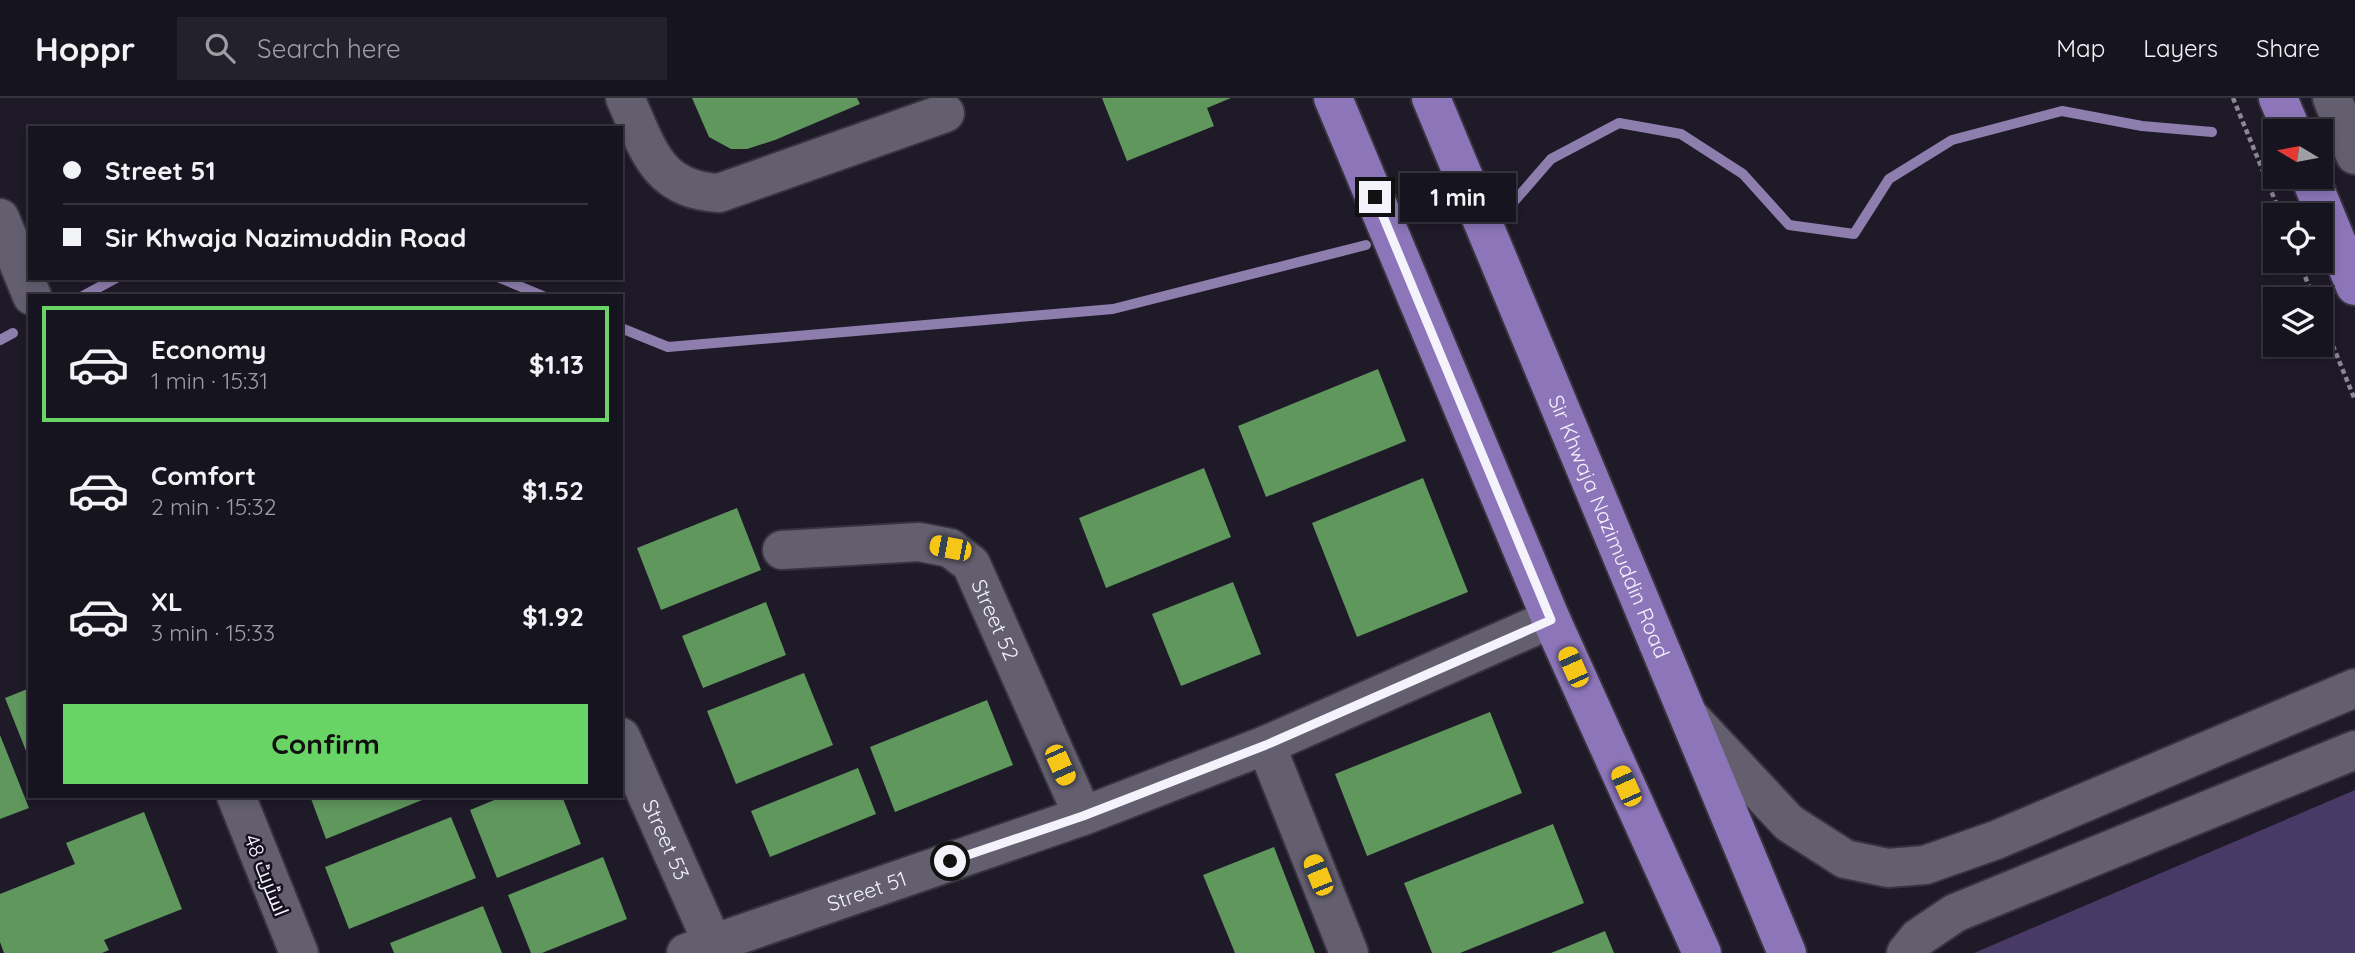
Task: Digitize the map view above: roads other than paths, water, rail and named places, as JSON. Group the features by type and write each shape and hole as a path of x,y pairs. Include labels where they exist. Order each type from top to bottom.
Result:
{"main road":[{"path":"1333,98 1551,620 1702,953"},
{"name":"Sir Khwaja Nazimuddin Road","path":"1431,98 1683,709 1787,953"},
{"path":"2278,98 2287,119"},
{"path":"2315,189 2355,286"}],"street":[{"path":"2332,98 2355,155"},
{"path":"625,99 657,164 681,186 710,193 719,193 945,113"},
{"path":"0,218 31,294"},
{"name":"Street 52","path":"782,550 919,542 950,548 971,564 1083,816"},
{"name":"Street 51","path":"699,948 1083,816 1266,745 1551,620"},
{"path":"1683,709 1789,823 1845,859 1888,868 1924,865 1996,840 2355,688"},
{"name":"Street 53","path":"623,742 699,948"},
{"path":"1266,745 1349,953"},
{"path":"1906,953 1918,938 1955,913 2355,750"},
{"name":"اسٹریٹ 48","path":"237,798 299,953"}],"waterway":[{"path":"1511,205 1551,159 1619,123 1681,134 1743,174 1789,225 1854,234 1889,179 1952,140 2062,111 2142,126 2212,132"},
{"path":"623,329 668,347 1113,309 1366,245"},
{"path":"87,294 112,280"},
{"path":"505,280 538,294"},
{"path":"0,340 13,333"}]}
